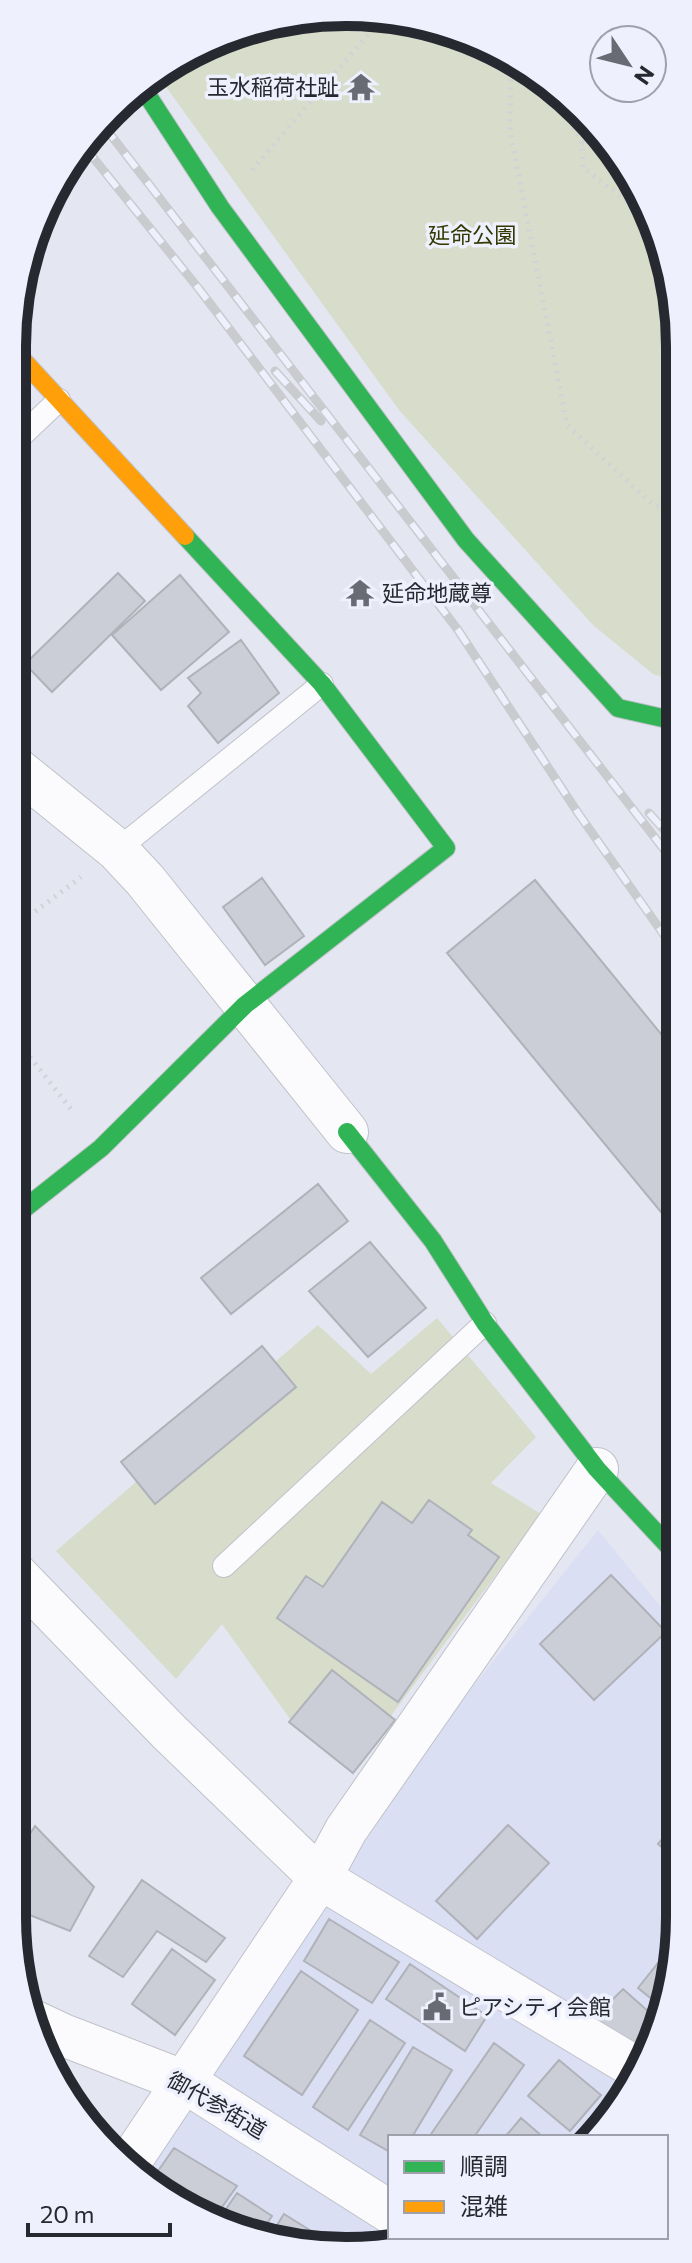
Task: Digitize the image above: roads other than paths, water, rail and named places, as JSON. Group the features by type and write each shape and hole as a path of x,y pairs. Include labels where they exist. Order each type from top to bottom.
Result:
{"street":[{"path":"147,95 220,207 466,540 618,708 666,719"},
{"path":"26,364 322,684 446,848 245,1005 101,1148 26,1207"},
{"path":"26,776 117,850 145,880 433,1241 485,1323 597,1469 666,1543"},
{"path":"133,2156 320,1878 346,1830 597,1469"},
{"path":"26,1584 168,1731 320,1878 630,2064"},
{"name":"御代参街道","path":"46,2027 185,2082 388,2211"}],"lane":[{"path":"26,431 59,400"},
{"path":"117,850 322,684"},
{"path":"224,1566 485,1323"}],"railway":[{"path":"108,132 666,852"},
{"path":"90,154 199,289 458,630 578,813 666,938"},
{"path":"275,371 321,421"},
{"path":"649,813 666,832"}],"place":[{"name":"玉水稲荷社趾","path":"361,87"},
{"name":"延命地蔵尊","path":"360,593"},
{"name":"ピアシティ会館","path":"437,2007"}],"park label":[{"name":"延命公園","path":"472,235"}]}
